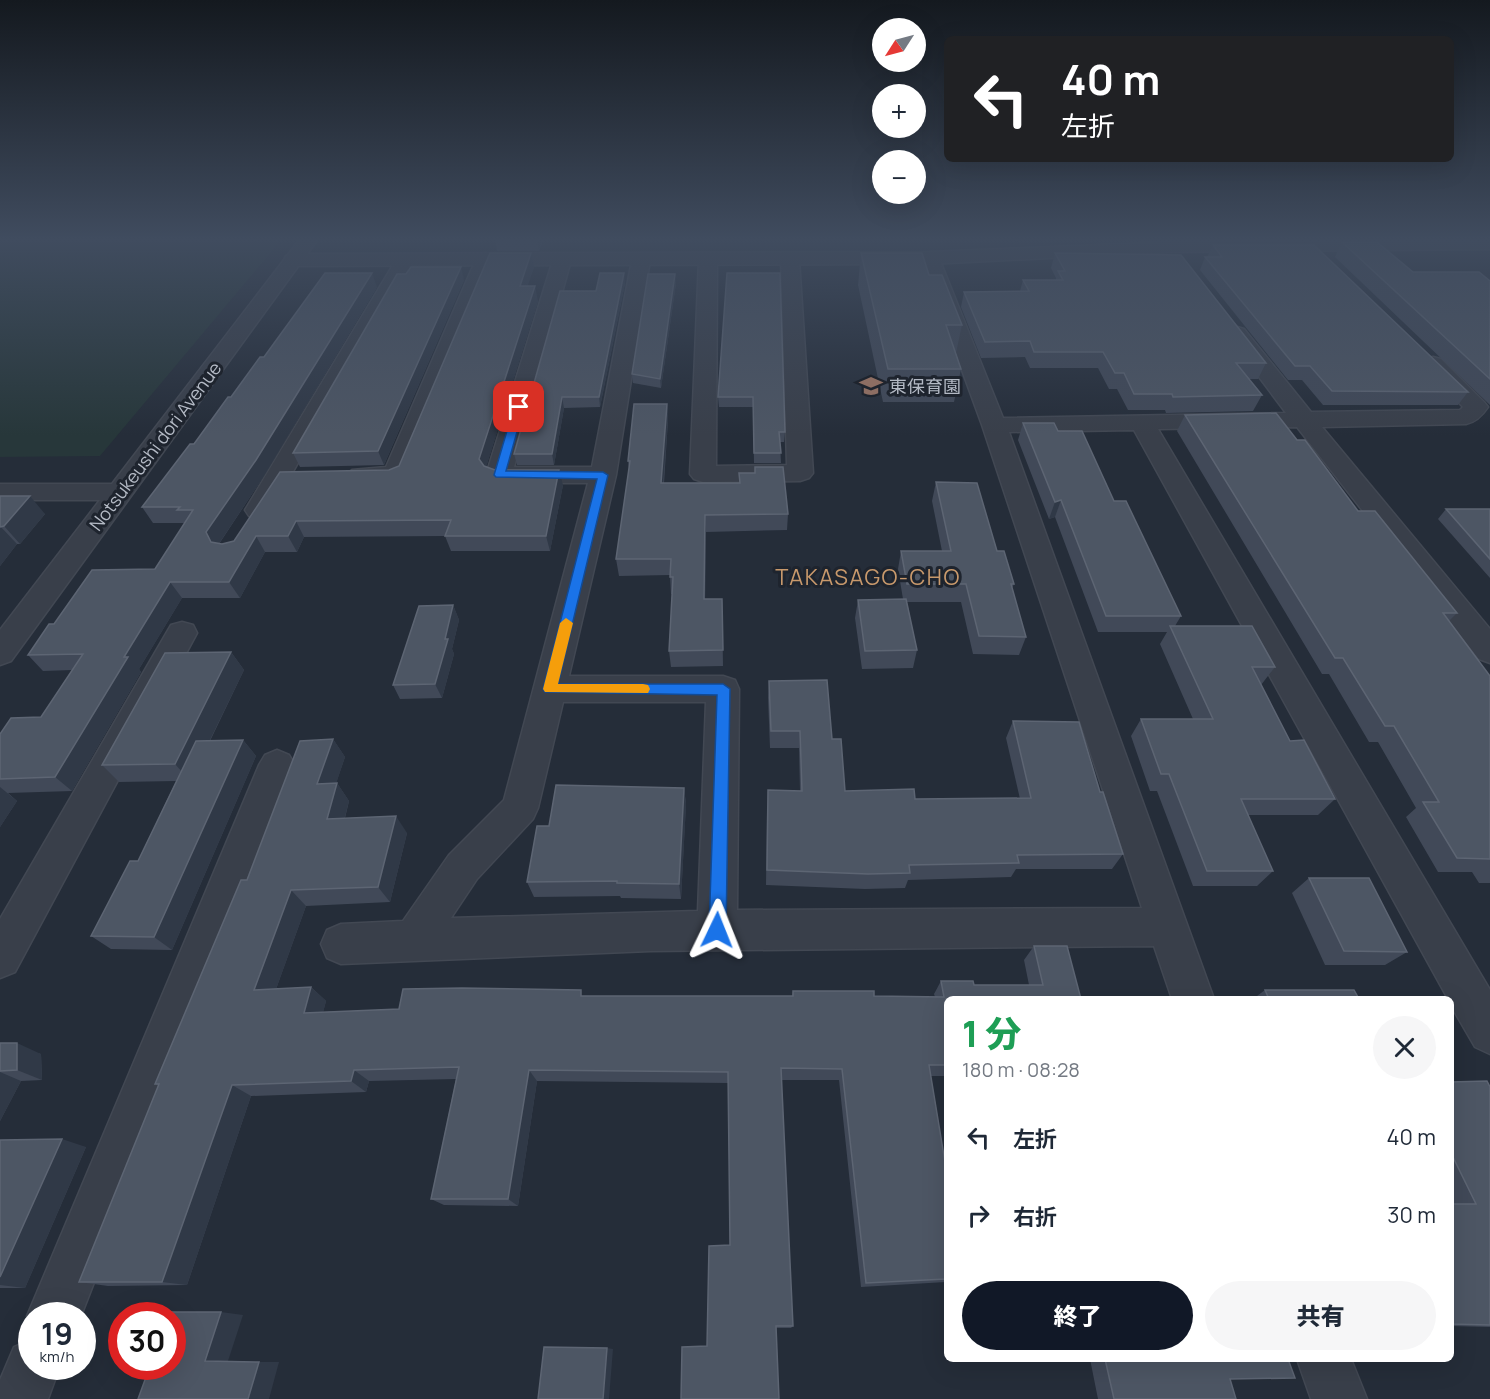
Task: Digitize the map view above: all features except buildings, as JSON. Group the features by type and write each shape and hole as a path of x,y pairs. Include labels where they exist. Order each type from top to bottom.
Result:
{"street":[{"name":"Notsukeushi dori Avenue","path":"0,652 260,304"},
{"path":"244,531 290,477 382,304"},
{"path":"337,476 395,475 466,304"},
{"path":"549,304 499,475 603,475"},
{"path":"414,939 463,867 520,808 603,475 633,304"},
{"path":"707,304 703,474 800,472 792,304"},
{"path":"948,304 994,425 1192,996"},
{"path":"1220,311 1304,420 1490,651"},
{"path":"994,425 1466,417 1476,406 1418,350"},
{"path":"1142,423 1490,1032"},
{"path":"0,492 122,492"},
{"path":"0,958 182,633"},
{"path":"550,689 723,689 717,930"},
{"path":"60,1302 277,765"},
{"path":"341,944 414,939 717,930 1167,927"},
{"path":"1325,1362 1339,1399"},
{"path":"20,1399 27,1380"}],"shaded area":[{"path":"0,304 227,304 100,456 0,457"}],"slow traffic":[{"path":"566,623 550,689 643,689"}],"place":[{"name":"東保育園","path":"871,386"}],"district":[{"name":"TAKASAGO-CHO","path":"868,577"}],"route":[{"path":"519,407 499,475 603,475 550,689 723,689 717,930"}]}
